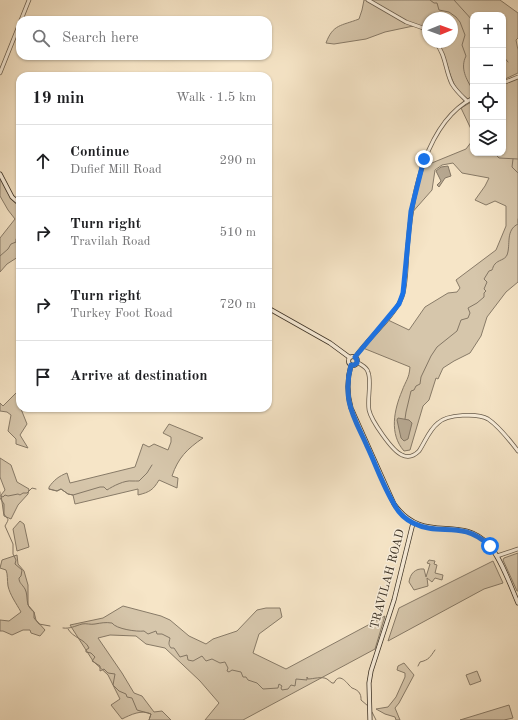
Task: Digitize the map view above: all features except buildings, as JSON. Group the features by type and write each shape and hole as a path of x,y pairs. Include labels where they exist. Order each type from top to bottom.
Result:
{"main road":[{"path":"0,174 12,197 16,200"},
{"path":"272,310 330,343 349,357 352,356 357,358 355,365 351,365 348,362 349,357"},
{"name":"TRAVILAH ROAD","path":"351,365 348,394 354,416 394,504 403,515 413,523 394,600 371,671 370,720"},
{"path":"413,523 429,528 460,529 471,532 483,539 497,556 518,603"}],"street":[{"path":"23,16 29,0"},
{"path":"368,0 406,22 422,28"},
{"path":"0,73 16,33"},
{"path":"440,48 452,83 456,90 467,101"},
{"path":"506,82 518,76"},
{"path":"355,357 402,298 411,211 424,159 431,143 443,126 454,112 470,100"},
{"path":"357,362 366,368 369,373 369,404 373,422 400,454 407,456 415,454 419,451 437,423 446,418 458,415 479,417 488,420 498,428 518,451"},
{"path":"497,556 518,549"}],"shaded area":[{"path":"364,0 500,0 518,13 518,38 516,40 518,50 518,73 506,79 506,12 470,12 470,98 468,99 461,94 452,80 440,48 458,48 458,12 422,12 422,28 418,25 385,32 366,39 334,44 326,43 332,32 338,26 359,19"},
{"path":"518,78 518,282 506,292 487,317 481,336 470,353 443,368 438,379 436,378 429,400 423,406 410,450 404,451 396,437 394,422 397,406 410,371 410,367 363,348 388,320 409,330 425,307 448,293 457,292 460,288 456,280 496,250 506,226 506,206 495,201 486,205 475,200 489,178 462,173 453,163 442,165 435,170 432,190 410,215 422,167 466,149 470,144 470,156 506,156 506,84"},
{"path":"470,103 470,127 461,108"},
{"path":"448,166 451,176 445,178 439,187 437,185 441,181 436,171 441,167"},
{"path":"0,174 12,197 16,200 16,258 7,264 0,272 0,238 15,219 0,196"},
{"path":"16,393 16,412 22,412 27,424 20,435 28,448 16,444 16,439 8,431 11,415 7,412 0,411 0,403 3,406"},
{"path":"398,418 409,420 412,423 408,439 404,441 401,438 397,420"},
{"path":"169,424 203,438 188,450 177,464 172,476 178,478 177,488 159,480 151,490 142,494 138,495 138,489 75,504 73,495 68,494 61,489 57,491 49,489 55,480 67,473 70,483 135,467 143,444 149,447 154,444 168,450 171,437 163,433"},
{"path":"0,458 11,465 17,482 29,489 28,494 18,505 11,519 4,516 1,495 5,490 0,477"},
{"path":"20,521 24,524 29,547 17,551 13,529"},
{"path":"518,553 517,591 503,560 504,558"},
{"path":"17,555 18,564 24,571 28,585 28,605 34,612 36,620 45,630 40,636 31,633 30,630 23,630 12,635 0,631 0,620 9,621 21,612 9,589 6,570 0,568 2,560"},
{"path":"429,560 435,561 434,564 437,565 435,573 443,575 442,580 435,578 432,582 427,578 428,586 414,590 409,582 410,576 418,569 424,569 426,577 430,564 427,563"},
{"path":"493,561 503,583 484,589 388,641 399,608"},
{"path":"123,606 161,616 170,620 189,636 206,644 213,639 237,631 257,610 266,608 280,608 282,617 259,634 253,653 286,669 385,616 375,649 243,720 205,720 219,703 200,681 165,648 146,644 136,636 110,635 98,638 134,693 142,696 154,712 162,711 171,720 149,720 151,714 144,712 136,713 122,719 111,705 120,699 108,675 93,661 70,625 103,618"},
{"path":"404,663 414,675 395,708 400,720 396,720 395,717 376,709 388,707 396,697 405,677 405,673 397,670 398,666"},
{"path":"477,671 481,681 470,685 466,675"},
{"path":"509,705 513,718 504,720 460,720"}],"waterway":[{"path":"430,0 437,3 439,10 449,12 460,22 465,35 462,45 466,56 464,60 464,69 466,78 470,85"},
{"path":"454,0 470,18"},
{"path":"497,156 499,158 518,159"},
{"path":"513,159 512,167 518,173"},
{"path":"405,419 411,391 420,384 421,377 431,356 437,347 457,331 461,320 468,318 470,313 468,308 484,297 484,293 486,291 484,289 487,282 484,279 496,263 506,257 511,230 518,224"},
{"path":"0,256 11,244 16,242"},
{"path":"49,489 57,491 61,489 68,494 73,495 100,487 104,487 107,490 123,482 139,481 152,465"},
{"path":"1,496 20,495 27,493 32,488 36,489"},
{"path":"0,492 0,498 4,504 4,514 8,519 5,526 13,544 13,554 16,560 15,564 22,570 19,580 25,589 29,607 34,612 34,618 39,624 50,626"},
{"path":"63,628 70,628 84,624 112,623 127,630 144,631 148,634 156,631 157,634 162,634 170,638 170,647 174,648 180,657 187,655 188,660 193,661 202,656 206,661 212,659 220,663 225,662 228,668 227,671 229,672 232,670 241,672 243,677 257,683 263,689 278,688 279,684 282,686 282,690 288,689 291,685 295,686 296,679 307,680 307,677 308,679 325,678 332,683 341,678 359,692 361,700 368,706"},
{"path":"68,629 87,645 89,648 86,652 91,653 95,657 92,661 100,666 100,671 104,669 108,673 115,674 113,685 119,691 126,694 127,697 132,698 137,710 151,714 149,720"},
{"path":"418,666 420,662 429,658 435,650"},
{"path":"372,712 376,720"}],"route":[{"path":"424,159 411,211 402,298 399,304 355,357 357,358 357,363 351,365 349,373 349,402 384,484 399,511 413,523 429,528 460,529 476,534 490,546"}]}
